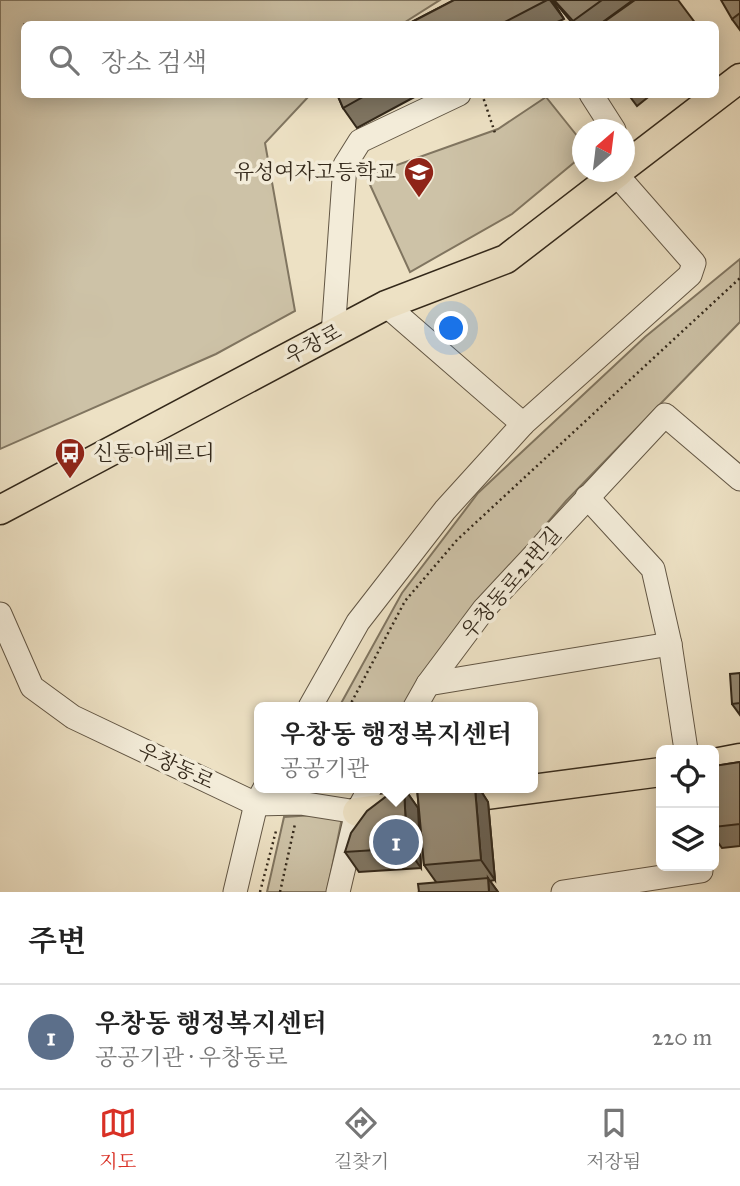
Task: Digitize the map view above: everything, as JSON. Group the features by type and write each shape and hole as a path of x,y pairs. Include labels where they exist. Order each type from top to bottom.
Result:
{"main road":[{"name":"우창로","path":"719,94 740,78"},
{"name":"우창로","path":"635,156 713,98"},
{"name":"우창로","path":"0,510 386,305 506,259 602,182"},
{"path":"719,762 740,758"},
{"name":"우창동로","path":"538,784 656,772"},
{"name":"우창동로","path":"364,800 438,793"}],"street":[{"path":"333,334 345,165 360,141 450,98"},
{"path":"594,98 607,119"},
{"path":"313,702 358,622 445,510 523,424 690,275 694,263 635,180"},
{"path":"386,305 523,424"},
{"name":"우창동로21번길","path":"418,702 428,684 484,609 665,415 740,479"},
{"path":"587,497 653,569 670,644 685,745"},
{"name":"우창동로","path":"0,614 32,687 73,718 261,796 300,803 364,800"},
{"path":"428,684 670,644"},
{"path":"235,892 261,796"},
{"path":"338,892 364,800"},
{"path":"563,892 702,876"}],"path":[{"path":"483,98 495,133"},
{"path":"352,702 405,601 457,540 740,278"},
{"path":"280,892 300,803"},
{"path":"260,892 276,831"}],"shaded area":[{"path":"0,0 440,0 407,21 21,21 21,98 307,98 265,143 295,311 216,354 0,449"},
{"path":"544,98 572,130 572,164 512,214 410,272 366,176 498,129"},
{"path":"740,259 740,322 566,501 450,636 407,702 342,702 402,593 478,493 645,337"},
{"path":"343,813 327,892 267,892 284,817"}],"building":[{"path":"454,0 547,0 507,21 414,21"},
{"path":"554,0 602,0 573,21"},
{"path":"635,0 678,0 694,21 605,21"},
{"path":"721,0 740,0 740,13 732,19"},
{"path":"339,98 361,98 343,108"},
{"path":"740,673 740,703 732,704 730,674"},
{"path":"740,762 740,824 719,826 719,765"},
{"path":"391,793 404,793 407,848 345,852 351,833 367,811"},
{"path":"417,793 475,793 481,860 424,865"},
{"path":"488,878 489,892 419,892 418,884"}],"place":[{"name":"유성여자고등학교","path":"419,199"},
{"name":"신동아베르디","path":"70,480"},
{"name":"우창동 행정복지센터","path":"396,842"}]}
